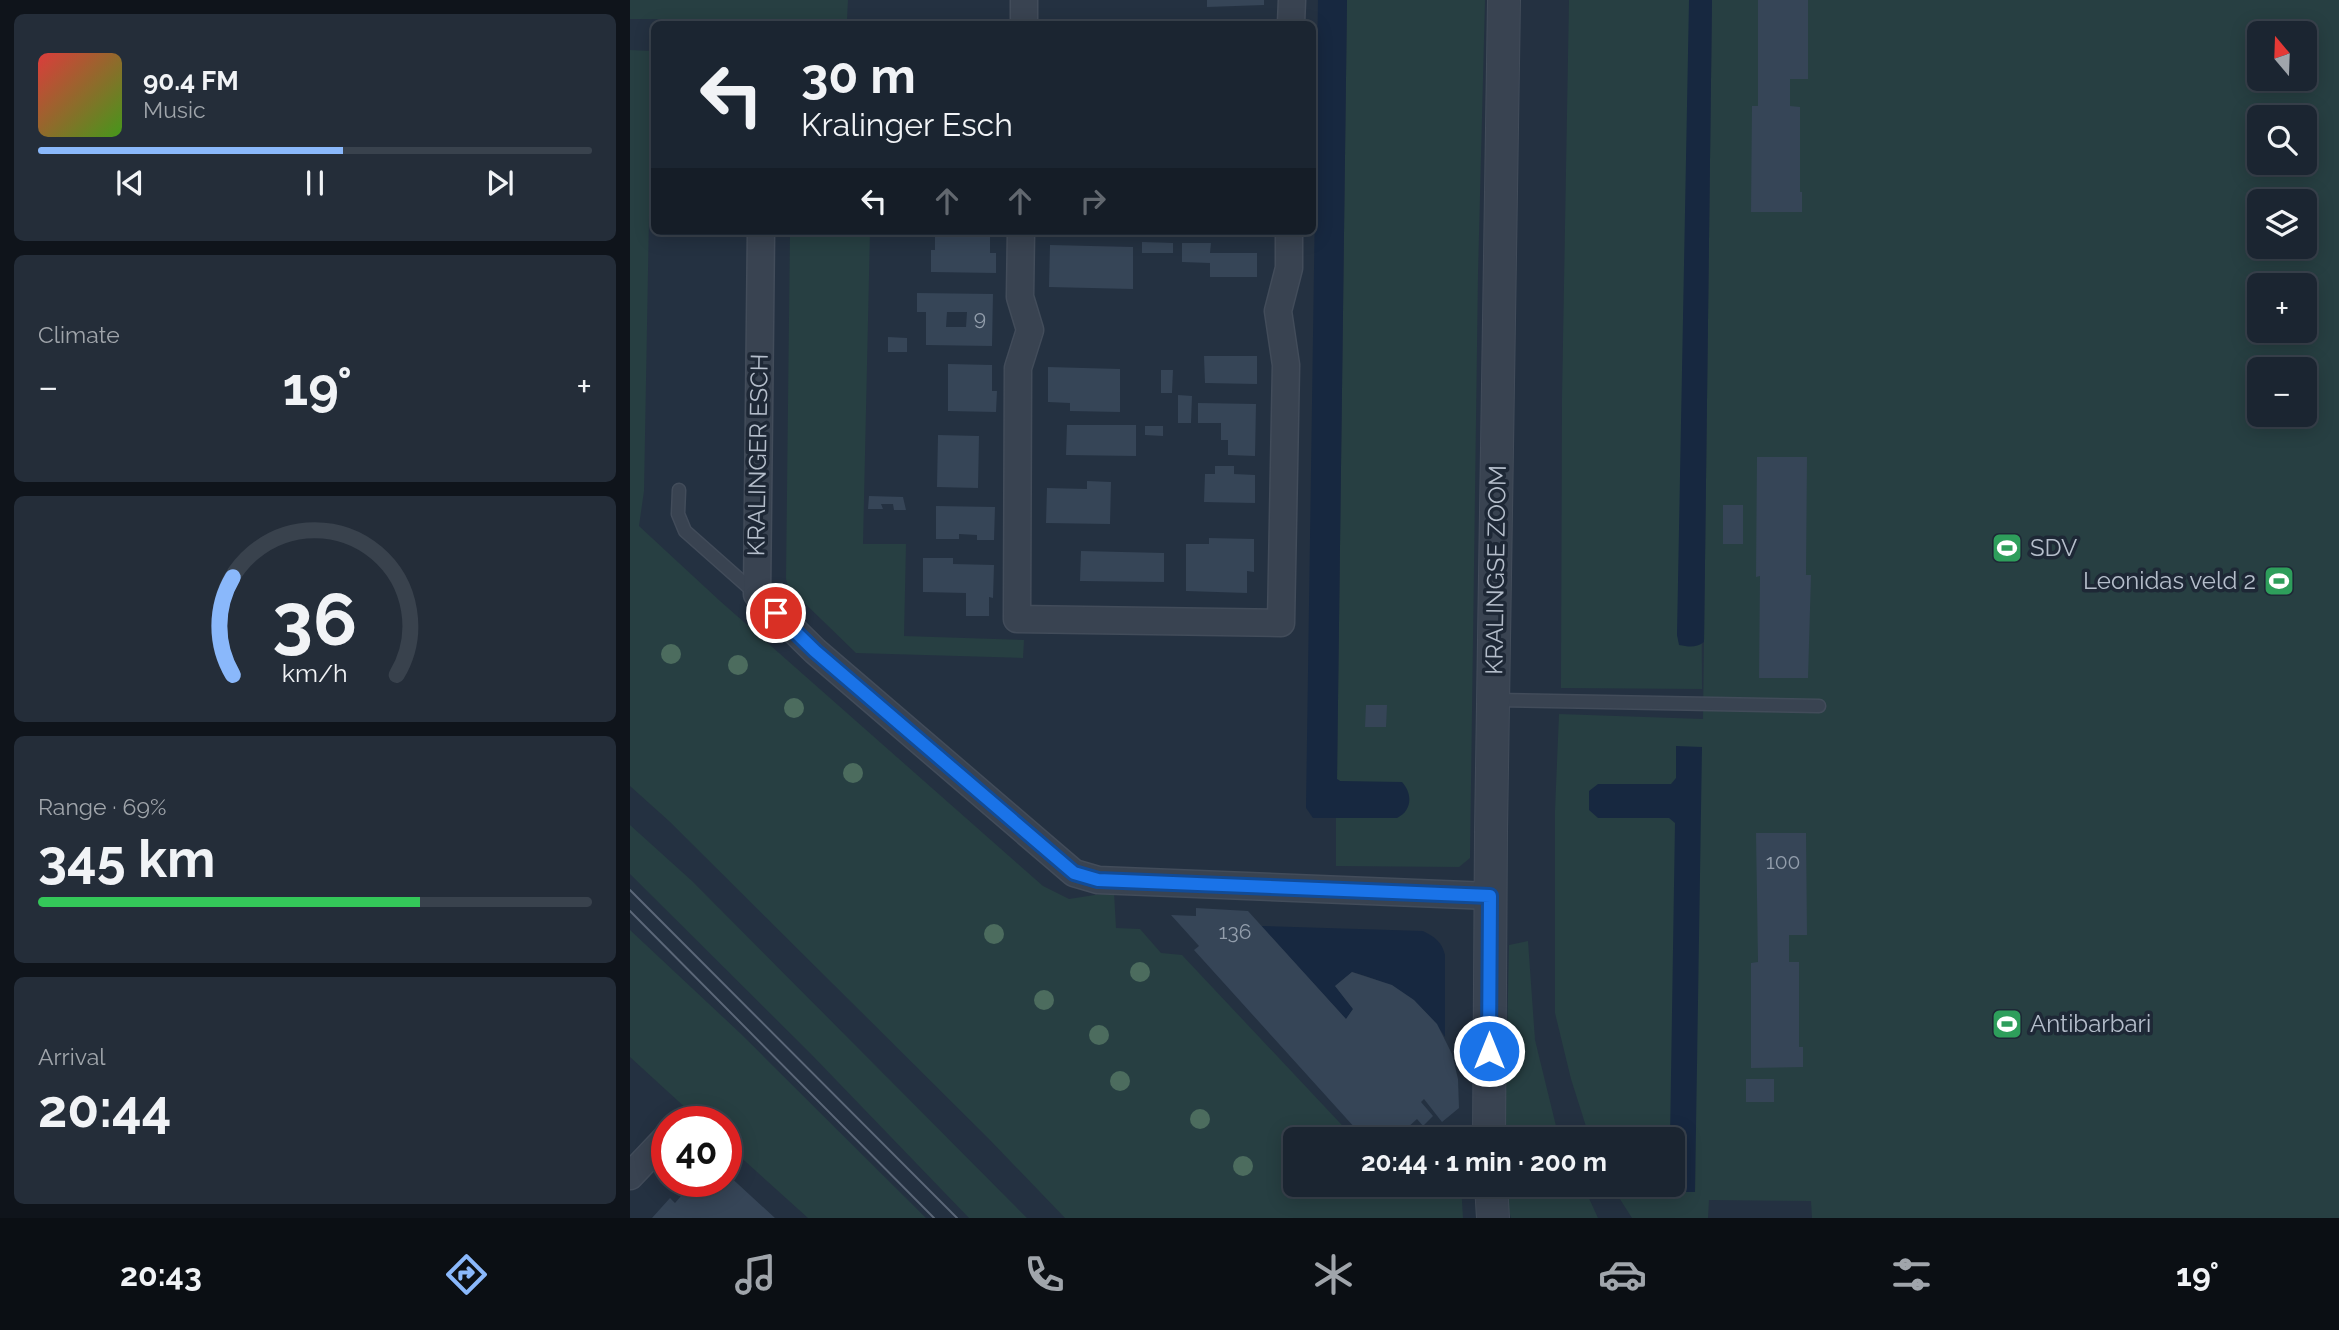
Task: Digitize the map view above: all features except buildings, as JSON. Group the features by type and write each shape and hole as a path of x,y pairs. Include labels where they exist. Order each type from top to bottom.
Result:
{"street":[{"path":"1024,0 1024,21"},
{"path":"1292,0 1292,21"},
{"name":"KRALINGSE ZOOM","path":"1489,1127 1490,896 1504,0"},
{"name":"KRALINGER ESCH","path":"757,594 761,235"},
{"path":"1021,235 1020,298 1030,330 1018,368 1017,619 1281,623 1286,365 1278,311 1289,268 1289,235"},
{"path":"757,594 815,651 1074,873 1098,880 1490,896"},
{"path":"630,1176 651,1154"},
{"path":"1492,1197 1493,1218"}],"lane":[{"path":"678,490 678,514 685,531 757,594"},
{"path":"1494,700 1819,706"}],"green space":[{"path":"630,0 848,0 847,20 630,19"},
{"path":"1347,0 1485,0 1478,274 1470,858 1459,867 1336,866 1336,818 1397,818 1337,779"},
{"path":"1569,0 1698,0 1702,689 1561,688 1562,399"},
{"path":"1712,0 2339,0 2339,1218 1812,1218 1811,1201 1709,1200 1708,1218 1632,1218 1619,1197 1685,1197 1685,1127 1586,1127 1571,1079 1555,1013 1555,811 1559,714 1703,719"},
{"path":"630,50 651,51 644,491 639,526 720,601 1043,886 1069,899 1114,892 1116,928 1140,929 1161,953 1182,955 1344,1127 1283,1127 1283,1197 1462,1197 1463,1218 1065,1218 669,821 630,786"},
{"path":"790,235 870,235 863,544 906,544 904,636 1024,640 1023,658 856,653 789,588 786,579"},
{"path":"630,825 692,881 1027,1218 969,1218 810,1053 630,874"},
{"path":"630,930 740,1033 926,1218 808,1218 742,1158 742,1106 684,1106 630,1057"},
{"path":"1528,941 1535,1040 1556,1127 1505,1127 1509,945"},
{"path":"1507,1197 1588,1197 1598,1218 1511,1218"}],"water":[{"path":"1318,0 1347,0 1337,779 1402,782 1408,792 1409,802 1406,811 1397,818 1313,818 1306,808"},
{"path":"1689,0 1712,0 1704,642 1689,647 1679,645 1677,635"},
{"path":"1676,746 1702,747 1695,1192 1685,1192 1685,1127 1670,1127 1675,823 1669,818 1598,818 1589,810 1589,791 1598,784 1671,784 1676,778"},
{"path":"1261,926 1423,931 1431,935 1440,943 1445,955 1445,1037 1427,1013 1405,995 1381,982 1352,972 1335,986 1353,1009 1346,1019"}],"tram line":[{"path":"630,890 957,1218"},
{"path":"630,911 934,1218"}],"place":[{"name":"SDV","path":"2007,548"},
{"name":"Leonidas veld 2","path":"2279,581"},
{"name":"Antibarbari","path":"2007,1024"}],"route":[{"path":"776,613 815,651 1074,873 1098,880 1490,896 1489,1051"}]}
